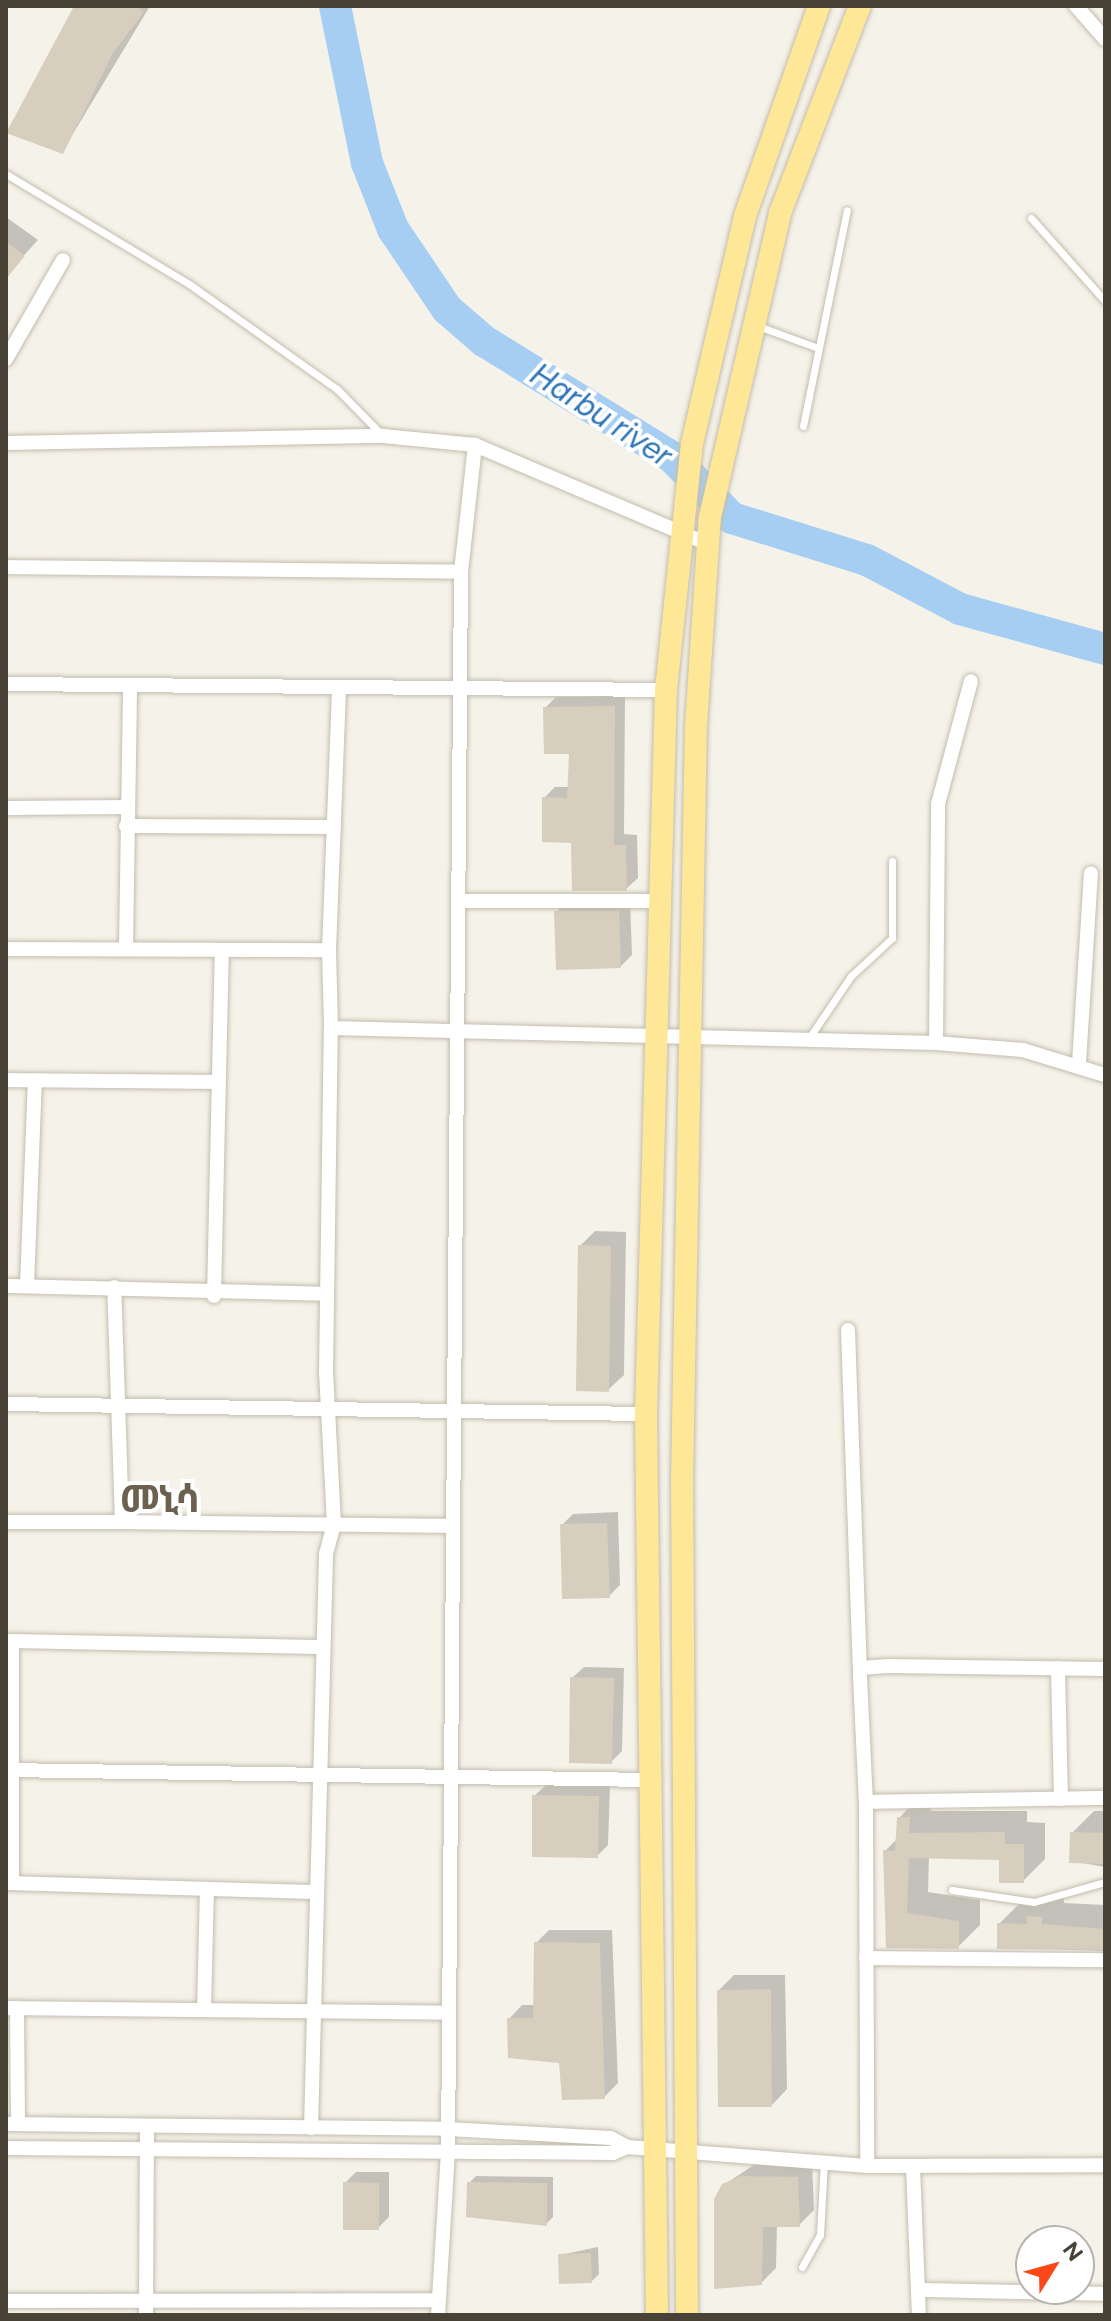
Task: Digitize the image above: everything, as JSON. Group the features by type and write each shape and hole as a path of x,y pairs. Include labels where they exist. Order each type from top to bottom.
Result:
{"main road":[{"path":"657,2315 650,2148 653,1780 646,1414 666,690 692,444 745,216 819,6"},
{"path":"687,2315 682,1480 696,726 710,517 717,475 780,213 860,6"}],"street":[{"path":"1076,6 1105,39"},
{"path":"6,359 63,260"},
{"path":"6,443 383,436 475,445 683,539 708,544"},
{"path":"6,2301 36,2308 145,2296 438,2308 448,2153 452,1776 449,1411 457,1032 461,572 475,445"},
{"path":"6,567 461,572"},
{"path":"936,1043 938,804 971,681"},
{"path":"6,684 459,693 666,690"},
{"path":"126,947 130,687"},
{"path":"311,2128 314,1892 323,1647 334,1524 327,1294 331,1028 329,950 339,690"},
{"path":"6,808 127,807"},
{"path":"126,826 334,827"},
{"path":"1079,1063 1091,873"},
{"path":"458,901 658,901"},
{"path":"6,949 329,950"},
{"path":"214,1296 222,952"},
{"path":"331,1028 654,1039 692,1043 936,1043 1079,1063 1105,1075"},
{"path":"6,1080 218,1082"},
{"path":"27,1286 35,1080"},
{"path":"6,1286 114,1287 214,1296 327,1294"},
{"path":"114,1287 122,1522"},
{"path":"848,1330 866,1802 867,2166"},
{"path":"6,1404 646,1414"},
{"path":"6,1522 450,1526"},
{"path":"314,1892 9,1883 9,1641 323,1647"},
{"path":"860,1668 1105,1669"},
{"path":"1058,1668 1061,1799"},
{"path":"9,1771 653,1780"},
{"path":"866,1802 1105,1798"},
{"path":"204,2010 207,1889"},
{"path":"866,1958 1105,1960"},
{"path":"448,2013 11,2008 12,2124 147,2128 448,2129 611,2138 627,2147"},
{"path":"146,2315 147,2128"},
{"path":"6,2148 146,2152 448,2153 627,2147 867,2166 1105,2165"},
{"path":"913,2167 919,2315"},
{"path":"920,2290 1105,2294"}],"lane":[{"path":"6,174 201,293 337,389 383,436"},
{"path":"803,426 847,210"},
{"path":"1031,218 1105,301"},
{"path":"752,324 818,348"},
{"path":"805,1043 851,976 892,938 892,861"},
{"path":"952,1890 1034,1902 1105,1882"},
{"path":"802,2267 820,2235 824,2162"}],"building":[{"path":"74,6 136,6 144,12 113,53 63,154 6,133"},
{"path":"6,242 25,256 6,279"},
{"path":"615,706 614,845 626,845 627,891 572,891 571,843 542,842 542,797 567,798 569,754 544,754 543,707"},
{"path":"554,911 619,911 621,968 556,970"},
{"path":"578,1245 611,1246 609,1392 576,1391"},
{"path":"607,1523 610,1598 562,1599 560,1524"},
{"path":"570,1677 614,1678 612,1764 569,1763"},
{"path":"532,1795 599,1796 598,1858 532,1857"},
{"path":"897,1817 910,1817 909,1833 1005,1832 1005,1844 1024,1844 1024,1883 999,1883 999,1860 909,1858 907,1913 959,1921 959,1949 886,1948 883,1850 895,1851"},
{"path":"1070,1832 1105,1833 1105,1864 1069,1863"},
{"path":"1027,1916 1042,1917 1042,1924 1105,1929 1105,1950 997,1949 997,1923 1027,1924"},
{"path":"534,1942 600,1943 605,2099 562,2100 559,2063 508,2058 507,2018 533,2018"},
{"path":"771,1989 772,2107 718,2107 717,1990"},
{"path":"741,2176 798,2177 800,2227 763,2227 762,2285 714,2289 714,2199 722,2184"},
{"path":"343,2182 379,2183 379,2230 343,2230"},
{"path":"467,2182 547,2183 547,2226 466,2217"},
{"path":"591,2253 592,2283 559,2284 558,2254"}],"waterway":[{"name":"Harbu river","path":"335,6 367,163 393,229 447,309 484,341 672,457 732,518 867,560 960,609 1105,649"}],"district":[{"name":"መኒሳ","path":"160,1500"}]}
